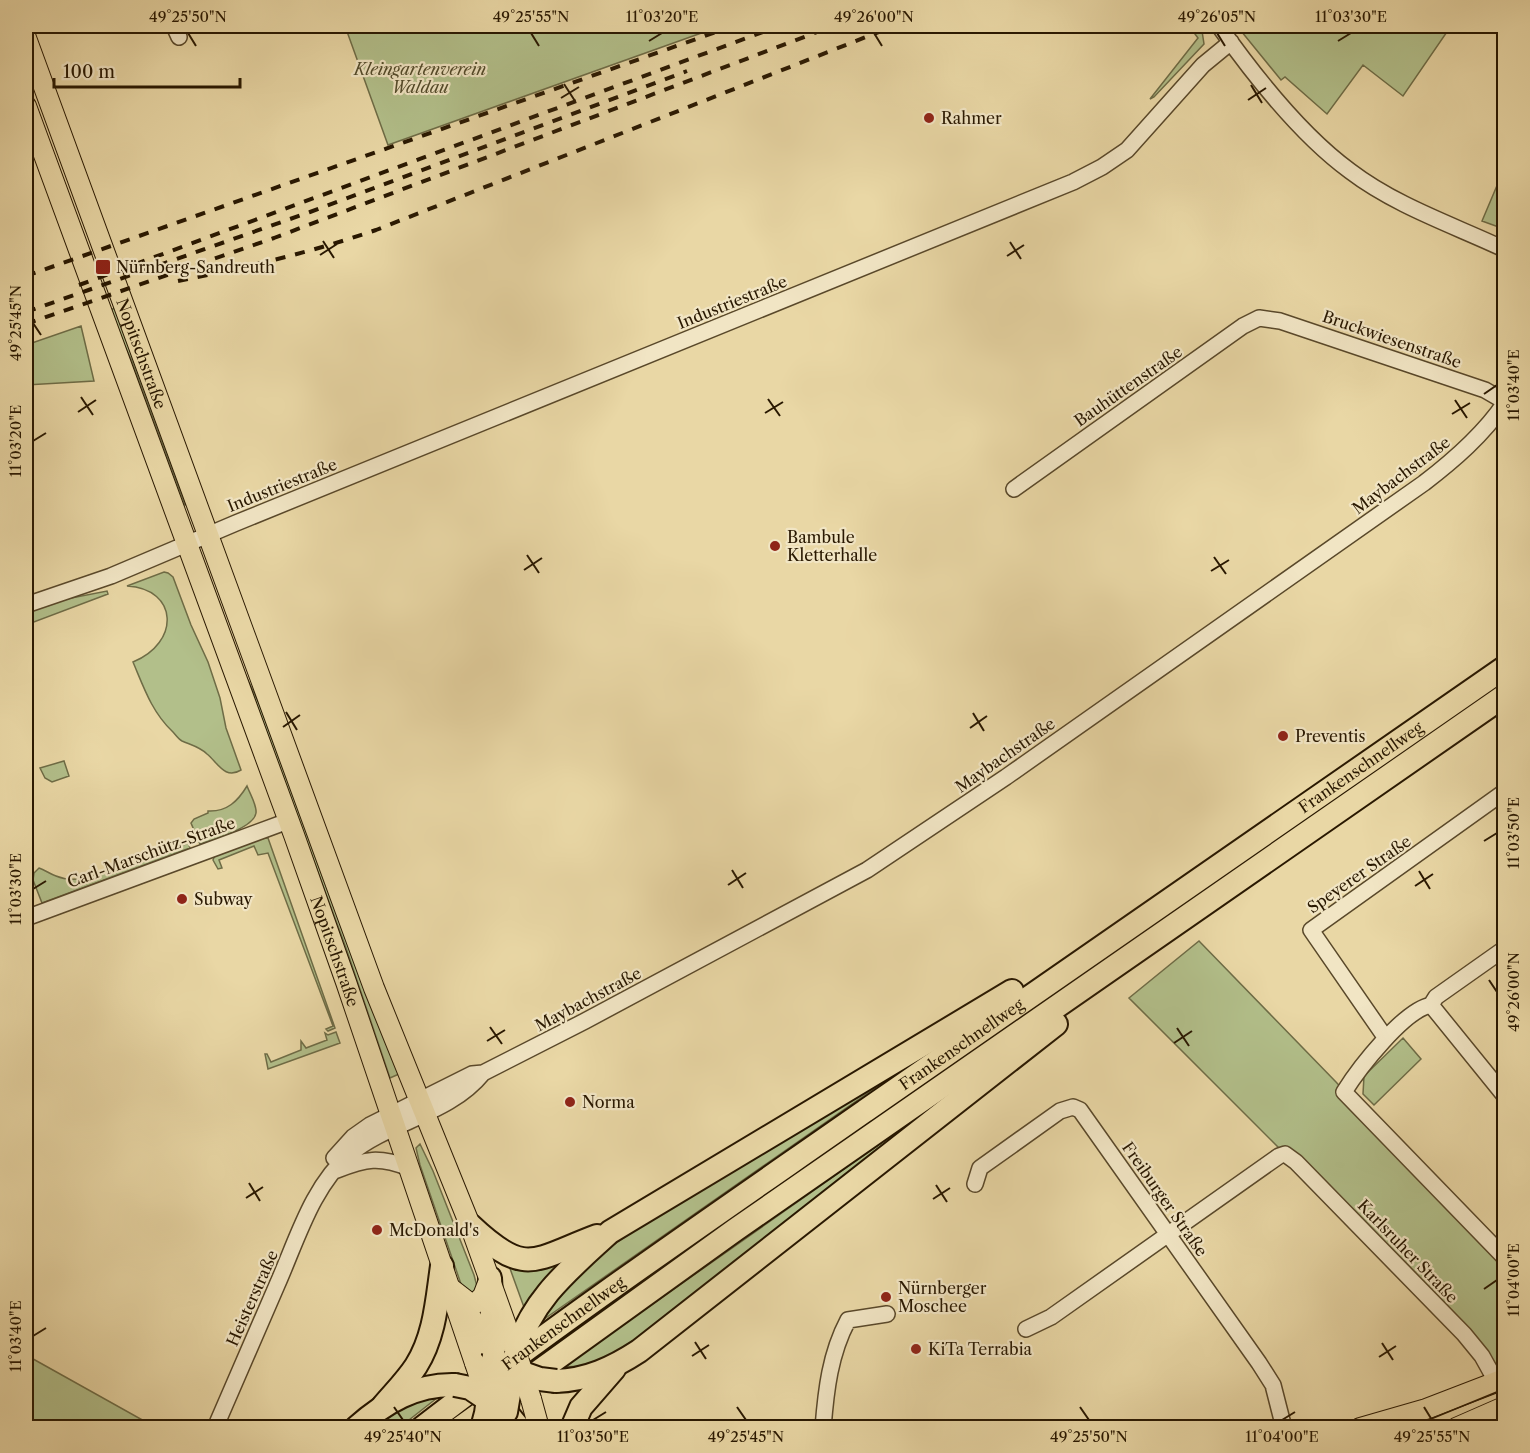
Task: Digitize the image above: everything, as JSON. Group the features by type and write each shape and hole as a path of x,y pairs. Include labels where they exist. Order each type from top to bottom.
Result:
{"highway":[{"name":"Frankenschnellweg","path":"422,1428 536,1342 1504,668"},
{"name":"Frankenschnellweg","path":"460,1428 725,1237 1504,696"},
{"path":"470,1225 500,1251 514,1259 529,1260 550,1256 610,1232 1095,940 1164,903"},
{"path":"572,1428 587,1400 619,1364 966,1095 1186,916"},
{"path":"505,1353 552,1286 610,1232"},
{"path":"490,1278 505,1353 500,1420"},
{"path":"448,1285 471,1319 483,1342 505,1353 540,1379 556,1381 587,1377 619,1364"},
{"path":"383,1406 411,1372 424,1351 448,1285"},
{"path":"356,1428 383,1406 407,1393 422,1388 447,1385 470,1388 500,1420"}],"main road":[{"name":"Nopitschstraße","path":"26,38 374,988 490,1278"},
{"name":"Nopitschstraße","path":"26,106 288,820 448,1285"},
{"path":"227,653 234,645 250,650"},
{"path":"448,1285 468,1302 477,1303 483,1296 490,1278"},
{"path":"505,1353 531,1399 539,1428"},
{"path":"500,1420 505,1353"},
{"path":"1360,1428 1426,1409 1501,1381"},
{"path":"1456,1428 1504,1407"}],"street":[{"path":"1219,26 1313,141 1349,171 1388,195 1504,249"},
{"name":"Industriestraße","path":"208,535 1073,182 1102,167 1127,150 1203,65 1231,42"},
{"name":"Bauhüttenstraße","path":"1014,489 1243,326 1259,318 1265,318"},
{"name":"Bruckwiesenstraße","path":"1265,318 1280,321 1485,390 1504,402"},
{"name":"Maybachstraße","path":"421,1107 453,1099 474,1084 483,1074 867,870 1015,771 1424,483 1457,457 1487,426 1504,402"},
{"path":"26,605 111,576 208,535"},
{"name":"Speyerer Straße","path":"1385,1037 1311,930 1504,792"},
{"name":"Carl-Marschütz-Straße","path":"26,918 288,820"},
{"path":"1504,949 1436,997 1431,1005 1423,1007 1385,1037 1344,1092 1504,1257"},
{"path":"1431,1005 1504,1095"},
{"name":"Heisterstraße","path":"215,1428 303,1225 328,1177 351,1154 393,1121 421,1107"},
{"name":"Freiburger Straße","path":"975,1184 980,1168 1060,1111 1073,1107 1080,1110 1259,1363 1273,1385 1284,1428"},
{"name":"Karlsruher Straße","path":"1167,1236 1284,1154 1296,1162 1464,1334 1501,1381"},
{"path":"328,1177 370,1159 393,1162 409,1168"},
{"path":"1026,1329 1051,1317 1167,1236"},
{"path":"823,1428 829,1370 840,1335 848,1320 887,1314"}],"green space":[{"name":"Kleingartenverein Waldau","path":"345,26 721,26 388,145"},
{"path":"1189,26 1199,26 1204,44 1150,99 1198,38"},
{"path":"1237,26 1451,26 1403,96 1363,65 1327,114 1285,77 1281,80"},
{"path":"1504,169 1504,229 1482,221"},
{"path":"117,307 188,503 185,505 131,359 108,311"},
{"path":"81,326 94,381 26,385 26,345"},
{"path":"164,572 173,577 208,662 220,698 226,728 241,770 235,773 226,772 204,752 178,738 165,724 154,708 133,662 159,643 167,618 164,606 156,596 144,589 127,586"},
{"path":"107,591 108,594 26,625 26,611 61,600"},
{"path":"244,672 270,726 399,1074 390,1078 346,948"},
{"path":"64,761 69,776 52,782 45,778 40,768"},
{"path":"247,786 255,807 254,818 232,833 200,844 191,823 194,819 208,811 221,810 231,804"},
{"path":"268,838 335,1028 328,1031 326,1029 333,1026 268,853 258,855 254,846 219,860 222,868 218,869 213,860 215,855"},
{"path":"187,840 190,848 42,903 33,880 34,873 39,868 56,876 70,879 91,876 111,868 113,871 186,844"},
{"path":"1230,866 1235,873 543,1356 538,1349"},
{"path":"1199,941 1336,1082 1504,1264 1504,1364 1498,1367 1289,1151 1280,1149 1129,998"},
{"path":"336,1032 340,1043 268,1069 265,1054 271,1062 301,1050 301,1041 306,1048 327,1040 325,1033 328,1035"},
{"path":"1403,1038 1421,1059 1374,1105 1363,1094 1364,1076"},
{"path":"902,1069 540,1322 557,1295 602,1253 652,1218"},
{"path":"931,1108 627,1350 583,1366 563,1367"},
{"path":"420,1144 474,1275 478,1290 475,1297 462,1287 420,1165 416,1148"},
{"path":"508,1263 561,1263 525,1310"},
{"path":"26,1355 155,1427 46,1427 26,1416"},
{"path":"437,1398 400,1427 368,1428 400,1408"}],"tram line":[{"path":"1409,1428 1504,1389"}],"railway":[{"path":"26,276 733,26"},
{"path":"79,285 779,26"},
{"path":"26,324 274,238 833,26"},
{"path":"178,281 278,259 376,230 894,26"},
{"path":"26,312 310,212 687,71"}],"place":[{"name":"Rahmer","path":"929,118"},
{"name":"Nürnberg-Sandreuth","path":"103,267"},
{"name":"Bambule Kletterhalle","path":"775,546"},
{"name":"Preventis","path":"1283,736"},
{"name":"Subway","path":"182,899"},
{"name":"Norma","path":"570,1102"},
{"name":"McDonald's","path":"377,1230"},
{"name":"Nürnberger Moschee","path":"886,1297"},
{"name":"KiTa Terrabia","path":"916,1349"}]}
